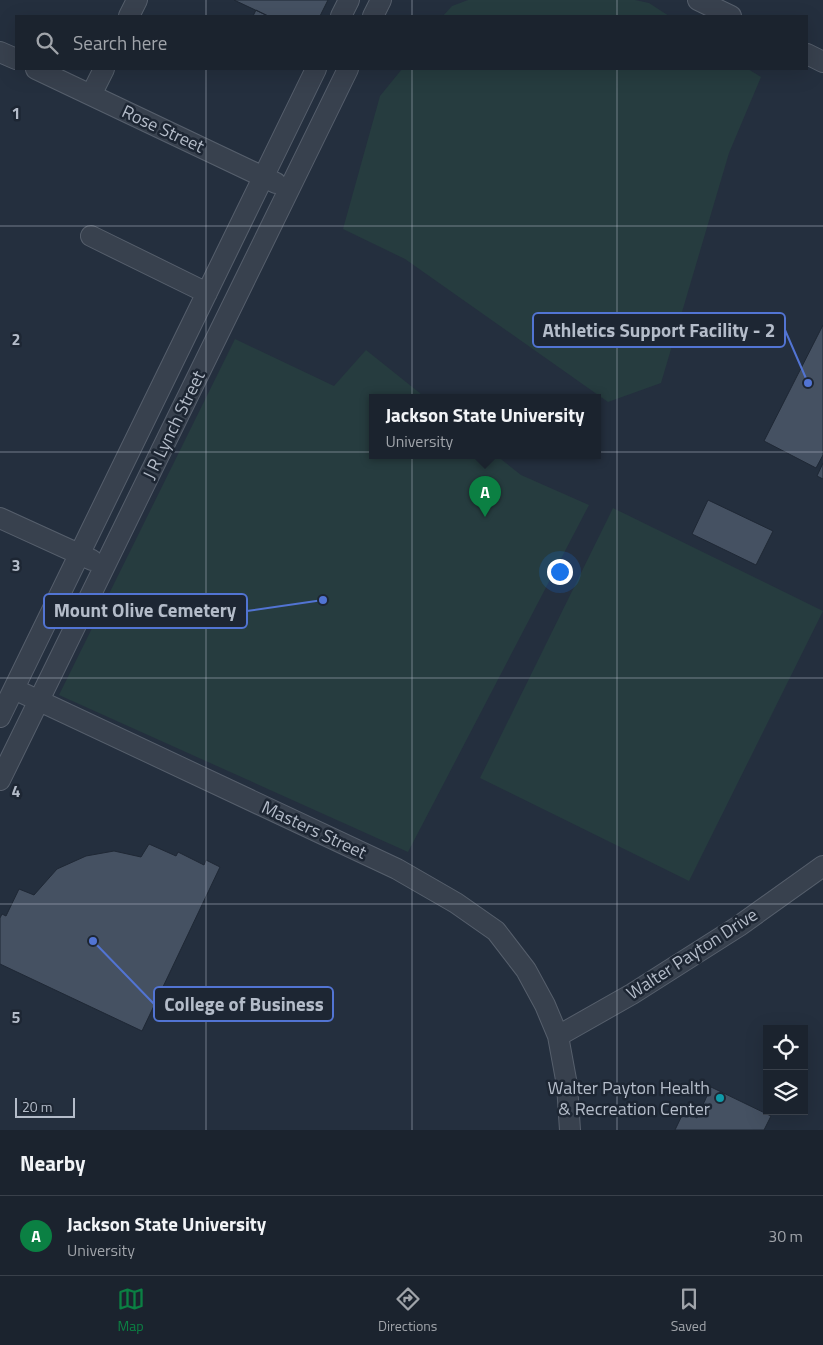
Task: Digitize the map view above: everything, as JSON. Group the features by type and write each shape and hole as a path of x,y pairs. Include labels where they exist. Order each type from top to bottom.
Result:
{"street":[{"path":"130,15 137,0"},
{"path":"342,15 349,0"},
{"path":"374,15 381,0"},
{"path":"698,0 729,15"},
{"path":"0,52 15,59"},
{"path":"808,54 823,62"},
{"name":"Rose Street","path":"38,70 289,189"},
{"path":"91,95 104,70"},
{"name":"J R Lynch Street","path":"0,717 316,70"},
{"name":"J R Lynch Street","path":"0,780 348,70"},
{"path":"91,236 207,293"},
{"path":"0,518 105,566"},
{"name":"Masters Street","path":"14,688 398,869 456,903 496,931 526,970 545,1005 558,1036 567,1085 570,1130"},
{"name":"Walter Payton Drive","path":"558,1036 632,994 739,926 823,866"}],"green space":[{"path":"468,0 635,0 649,3 667,15 444,15 452,6"},
{"path":"401,70 750,70 761,77 729,153 661,383 608,402 601,397 601,394 597,394 405,259 343,229 380,96"},
{"path":"235,339 334,386 366,350 421,394 369,394 369,459 501,459 521,475 589,505 408,852 59,695"},
{"path":"613,508 823,611 689,881 480,778"}],"building":[{"path":"234,0 328,0 320,15 266,15"},
{"path":"256,10 266,15 254,15"},
{"path":"823,325 823,455 816,468 764,441"},
{"path":"823,463 823,479 817,476"},
{"path":"708,500 773,531 756,565 692,534"},
{"path":"149,844 176,856 178,852 204,865 206,860 220,867 142,1031 0,964 0,918 2,914 6,916 19,889 34,895 57,869 86,856 114,851 141,857"},
{"name":"Walter Payton Health & Recreation Center","path":"711,1087 763,1112 763,1115 771,1116 764,1130 675,1130 685,1109 697,1118"}],"place":[{"name":"Athletics Support Facility - 2","path":"808,383"},
{"name":"Jackson State University","path":"485,517"},
{"name":"Mount Olive Cemetery","path":"323,600"},
{"name":"College of Business","path":"93,941"},
{"name":"Walter Payton Health & Recreation Center","path":"720,1098"}]}
